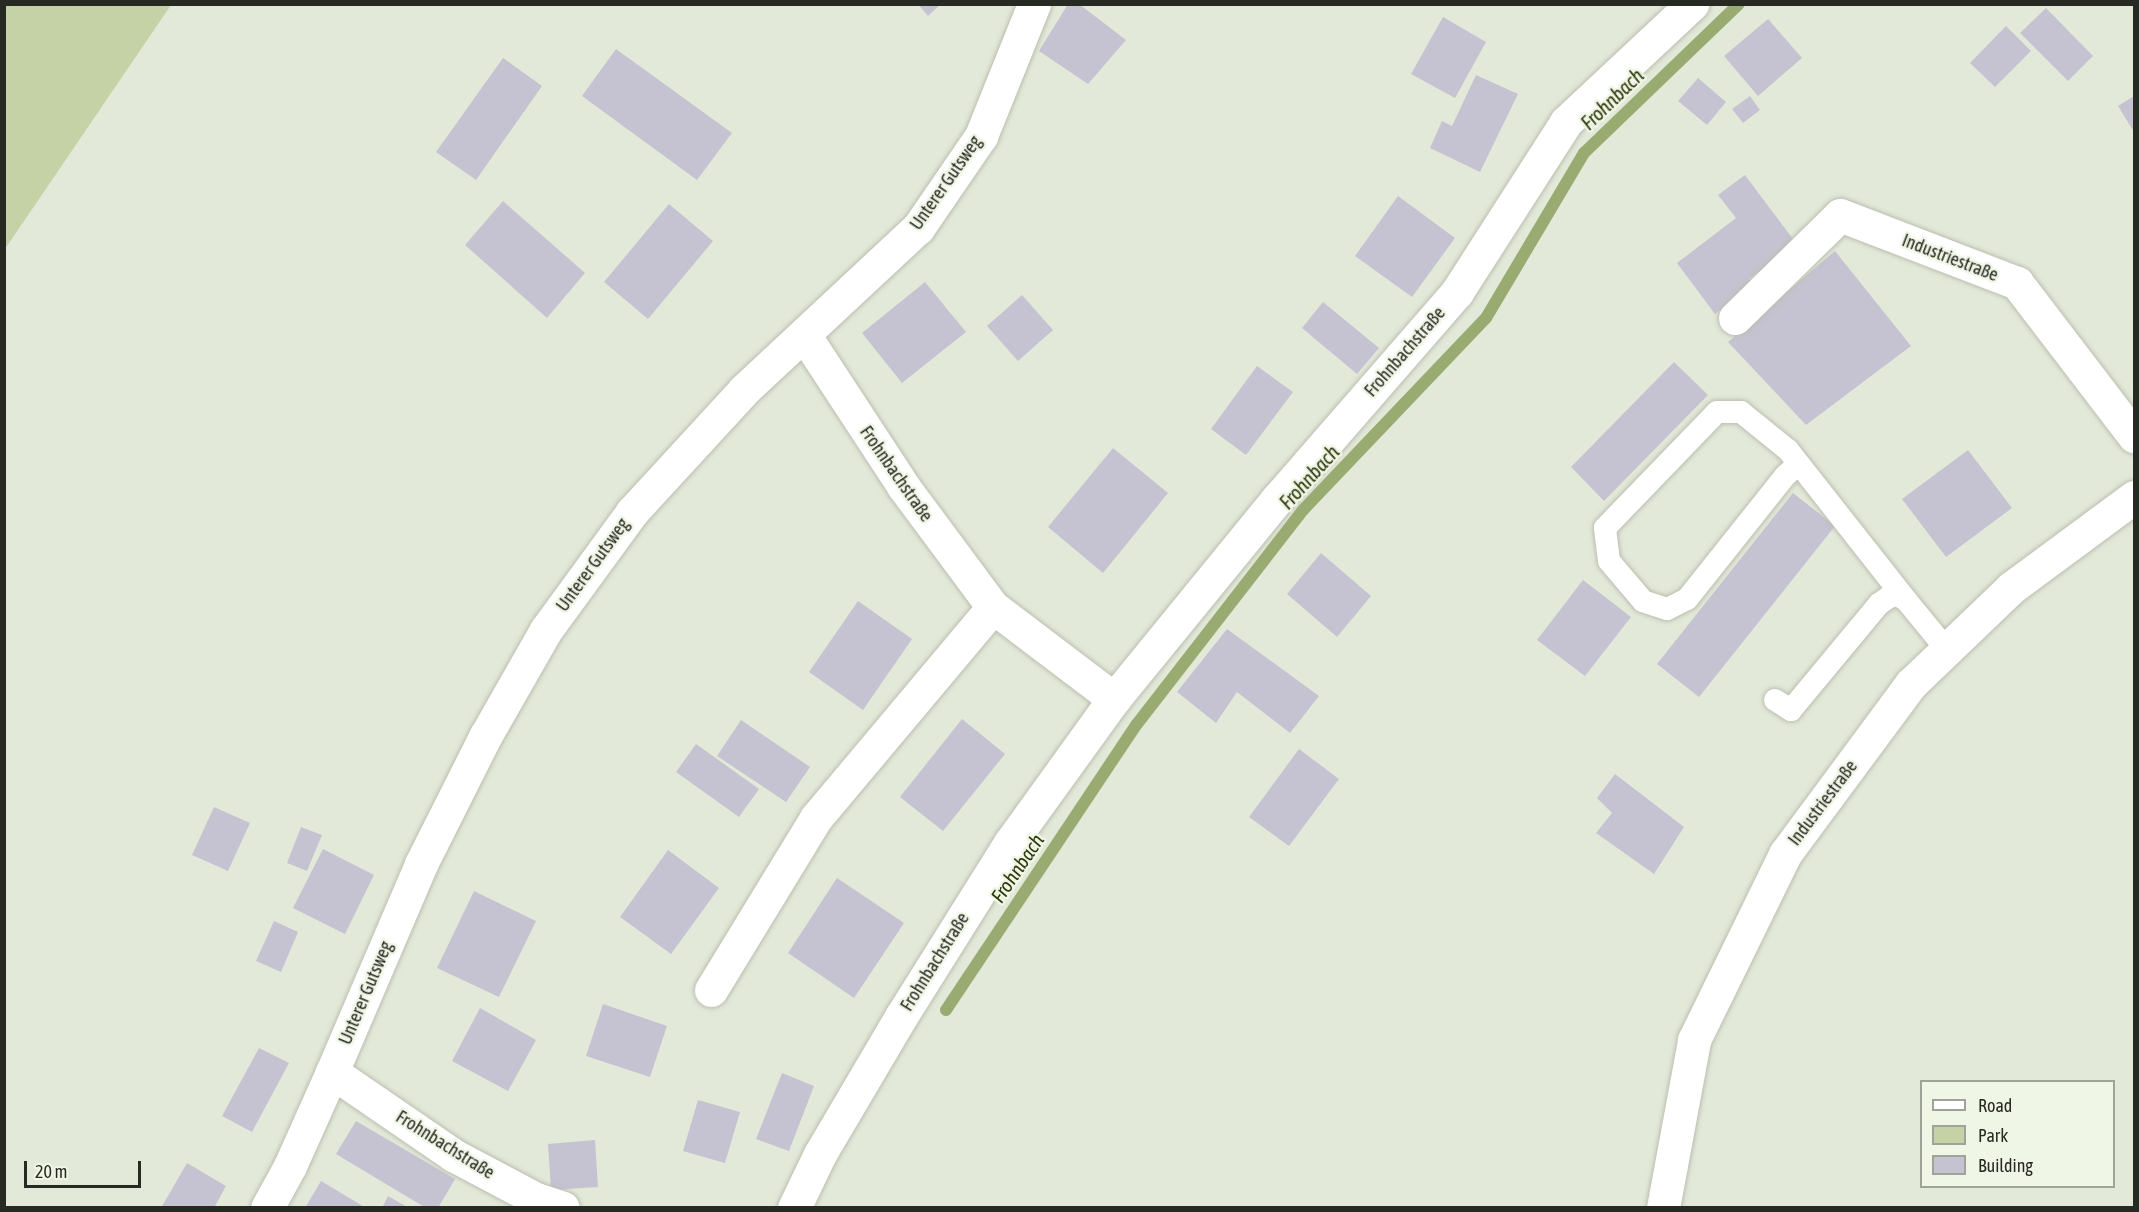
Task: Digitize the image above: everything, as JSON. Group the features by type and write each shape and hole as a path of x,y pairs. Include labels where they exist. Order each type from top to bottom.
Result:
{"street":[{"name":"Unterer Gutsweg","path":"267,1208 290,1166 421,864 486,735 546,630 632,512 744,390 805,336 918,228 981,136 1034,4"},
{"name":"Frohnbachstraße","path":"794,1208 826,1144 991,873 1114,699 1278,498 1458,292 1566,122 1692,4"},
{"name":"Industriestraße","path":"1735,318 1840,215 2017,283 2134,436"},
{"name":"Frohnbachstraße","path":"805,336 903,486 993,607 1114,699"},
{"name":"Industriestraße","path":"1664,1208 1694,1040 1785,854 1911,684 2011,588 2134,496"},
{"path":"711,990 816,818 993,607"},
{"name":"Frohnbachstraße","path":"332,1072 453,1155 536,1199 563,1208"}],"lane":[{"path":"1798,464 1785,476 1687,599 1667,609 1643,601 1610,561 1605,528 1717,412 1741,412 1788,450 1947,650"},
{"path":"1775,700 1791,710 1880,603 1897,595 1906,600"}],"green space":[{"path":"4,5 171,5 5,249"}],"building":[{"path":"918,4 941,4 928,16"},
{"path":"1068,4 1079,4 1126,40 1088,84 1039,51"},
{"path":"2046,8 2093,56 2068,81 2020,33"},
{"path":"1443,17 1486,42 1455,98 1411,74"},
{"path":"1768,19 1802,58 1758,96 1724,56"},
{"path":"2006,26 2031,51 1995,87 1970,63"},
{"path":"616,49 732,133 697,180 582,96"},
{"path":"503,58 542,86 476,180 436,152"},
{"path":"1476,75 1518,94 1480,172 1430,148 1442,121 1452,126"},
{"path":"1698,78 1726,102 1707,125 1678,101"},
{"path":"1750,96 1760,110 1743,123 1732,109"},
{"path":"2134,96 2134,132 2118,106"},
{"path":"1745,175 1796,243 1749,279 1754,285 1715,314 1677,263 1736,218 1718,195"},
{"path":"1398,196 1455,238 1412,297 1355,256"},
{"path":"503,201 585,273 547,318 465,245"},
{"path":"669,204 713,241 648,319 604,282"},
{"path":"1835,251 1911,346 1806,425 1728,342"},
{"path":"925,282 966,332 902,383 862,333"},
{"path":"1022,295 1053,330 1018,361 987,326"},
{"path":"1323,302 1379,348 1357,374 1302,328"},
{"path":"1674,362 1708,395 1604,501 1571,467"},
{"path":"1257,366 1293,392 1246,455 1211,429"},
{"path":"1113,448 1168,493 1103,573 1048,527"},
{"path":"1968,450 2012,508 1946,557 1902,499"},
{"path":"1793,493 1835,526 1699,697 1657,664"},
{"path":"1321,553 1371,596 1337,637 1287,594"},
{"path":"1583,580 1631,617 1585,676 1537,640"},
{"path":"858,601 912,639 863,710 809,672"},
{"path":"1227,629 1319,696 1290,733 1237,692 1216,723 1177,692"},
{"path":"962,719 1005,754 943,831 900,797"},
{"path":"741,720 810,767 786,802 717,756"},
{"path":"696,744 759,789 739,817 676,772"},
{"path":"1299,749 1339,779 1289,846 1249,817"},
{"path":"1615,774 1684,827 1654,874 1596,833 1612,813 1597,798"},
{"path":"214,807 250,823 228,871 192,855"},
{"path":"301,827 322,835 307,871 287,863"},
{"path":"323,849 374,875 345,934 293,908"},
{"path":"668,850 719,888 671,954 620,917"},
{"path":"837,878 904,923 854,998 788,953"},
{"path":"474,891 536,921 499,997 437,968"},
{"path":"274,921 298,932 281,972 256,961"},
{"path":"603,1004 667,1026 650,1077 586,1056"},
{"path":"480,1008 536,1040 508,1091 452,1061"},
{"path":"259,1048 289,1063 252,1132 222,1116"},
{"path":"782,1073 814,1086 789,1151 756,1139"},
{"path":"698,1100 740,1112 725,1163 683,1151"},
{"path":"356,1121 455,1179 438,1208 426,1208 336,1154"},
{"path":"595,1140 598,1187 551,1190 548,1144"},
{"path":"187,1163 226,1186 214,1208 161,1208"},
{"path":"321,1181 366,1208 305,1208"},
{"path":"388,1196 409,1208 382,1208"}],"waterway":[{"name":"Frohnbach","path":"946,1010 1137,724 1303,510 1486,318 1584,153 1739,4"}]}
